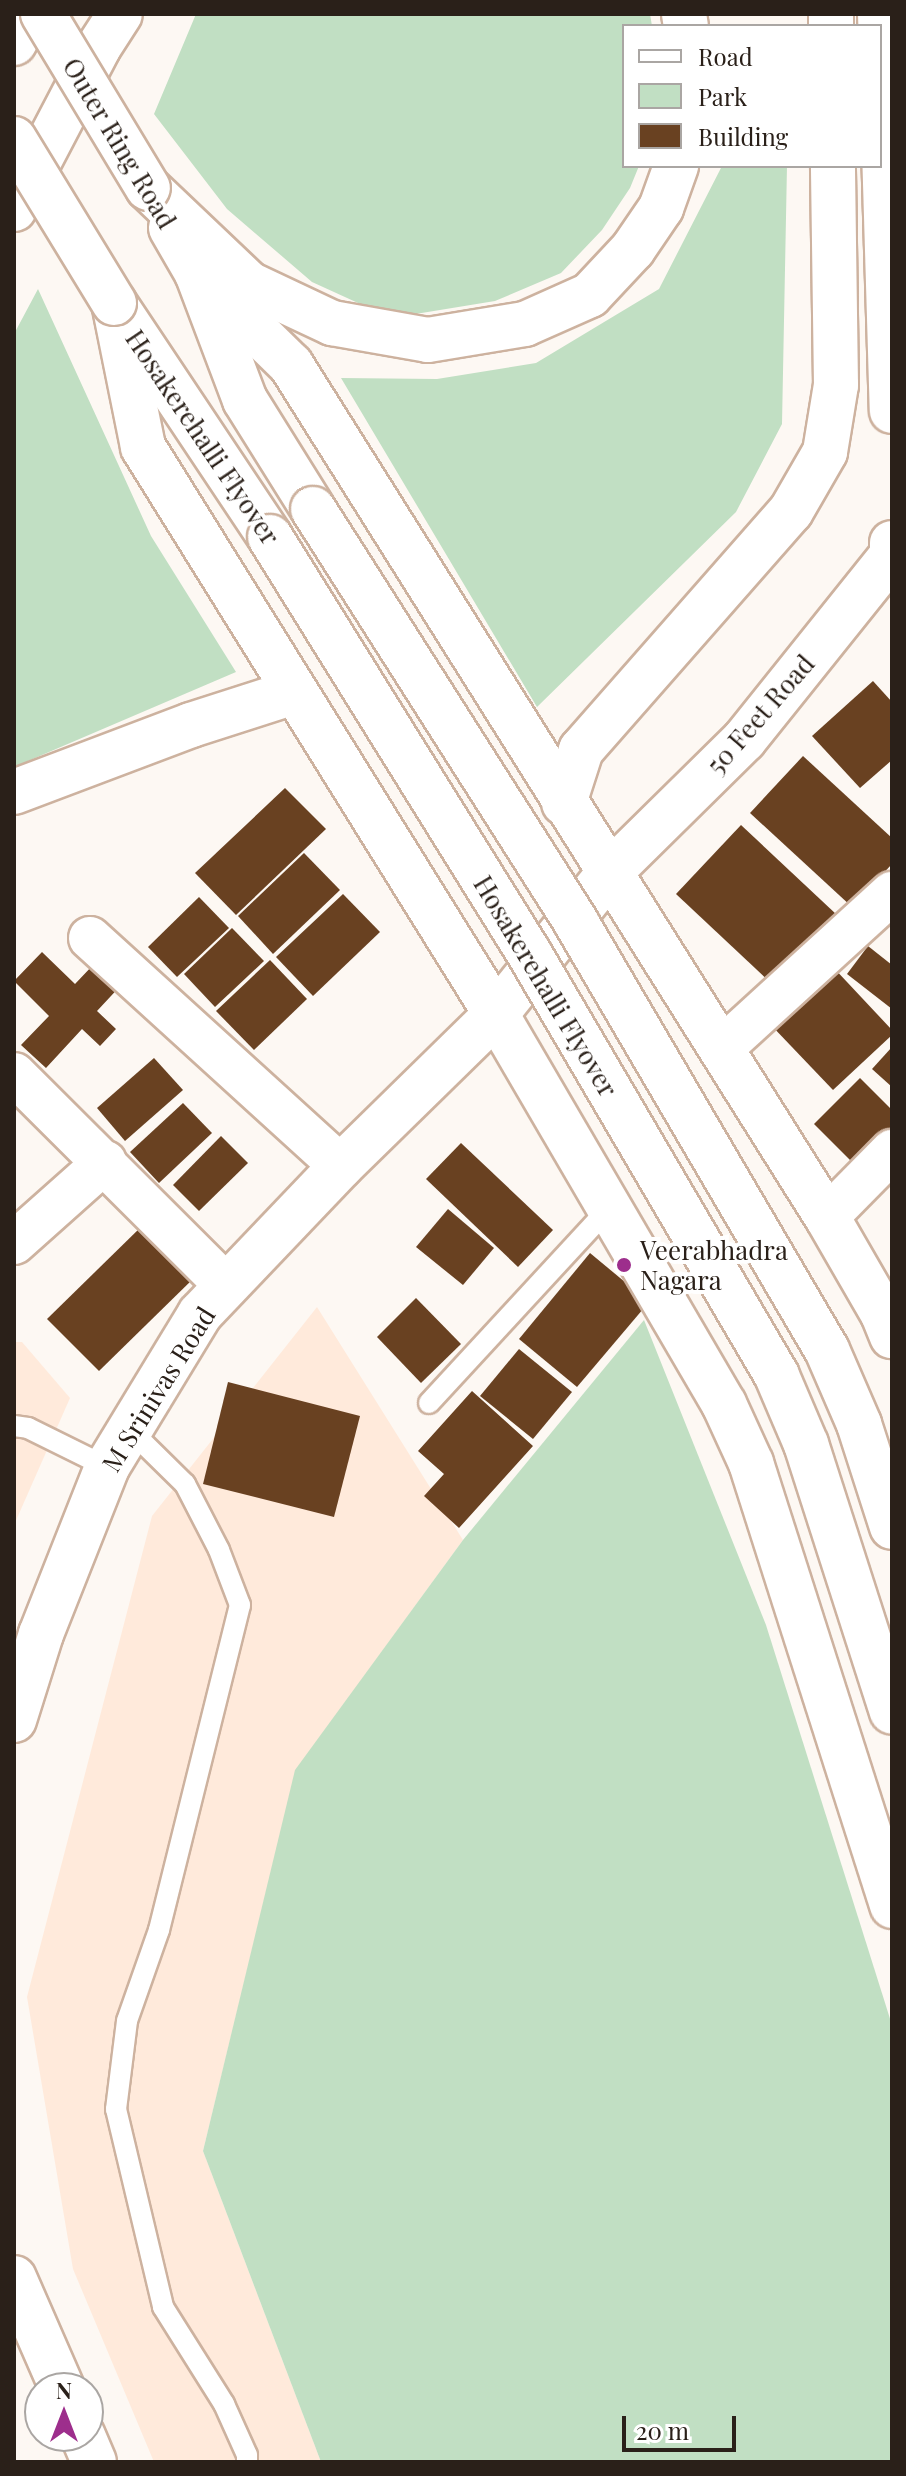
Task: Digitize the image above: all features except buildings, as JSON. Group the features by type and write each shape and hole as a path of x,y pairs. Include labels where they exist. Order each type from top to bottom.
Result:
{"main road":[{"path":"14,43 31,14"},
{"name":"Outer Ring Road","path":"43,14 197,273"},
{"path":"14,209 98,48 120,14"},
{"path":"882,54 890,216 892,411"},
{"path":"14,139 114,303 143,447 496,1014 724,1404 751,1463 892,1906"},
{"path":"148,188 249,284 332,323 428,340 525,324 590,295 633,249 661,208 675,168"},
{"path":"564,803 581,750 791,511 825,452 836,385 833,168"},
{"path":"197,273 291,365 827,1217 883,1314 892,1336"},
{"name":"Hosakerehalli Flyover","path":"197,273 245,400 577,924 827,1350 859,1424 892,1527"},
{"name":"Hosakerehalli Flyover","path":"114,303 270,537 529,953 777,1376 806,1444 892,1712"},
{"name":"50 Feet Road","path":"496,1014 609,873 744,740 892,555 892,543"},
{"path":"14,792 191,725 294,692"},
{"name":"M Srinivas Road","path":"14,1720 41,1634 107,1467 200,1314 341,1166 496,1014"},
{"path":"14,2278 55,2372"}],"street":[{"path":"722,1048 892,893"},
{"path":"90,938 341,1166"},
{"path":"14,1074 226,1285"},
{"path":"827,1217 892,1151"},
{"path":"14,1243 105,1162"}],"lane":[{"path":"429,1403 610,1207"},
{"path":"14,1426 28,1428 107,1467"},
{"path":"128,1428 185,1484 219,1550 240,1605 159,1930 127,2021 116,2109 163,2307 224,2404 247,2455 247,2462"}],"shaded area":[{"path":"317,1307 463,1540 296,1770 203,2151 321,2462 154,2462 73,2269 27,1997 152,1516"},
{"path":"14,1342 22,1342 70,1398 14,1525"}],"green space":[{"path":"196,14 650,14 652,24 622,24 622,168 638,168 630,188 602,230 561,273 495,301 391,318 312,282 227,209 154,114"},
{"path":"721,168 787,168 782,424 736,512 537,707 341,378 437,379 536,363 659,289"},
{"path":"38,289 151,536 236,672 14,767 14,334"},
{"path":"644,1320 766,1625 892,2025 892,2462 321,2462 203,2151 295,1770 463,1540"}],"place":[{"name":"Veerabhadra Nagara","path":"624,1265"}]}
